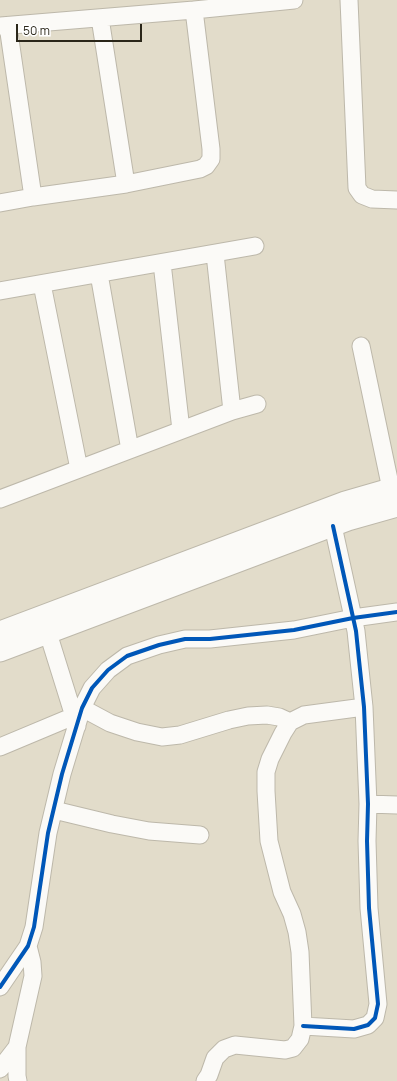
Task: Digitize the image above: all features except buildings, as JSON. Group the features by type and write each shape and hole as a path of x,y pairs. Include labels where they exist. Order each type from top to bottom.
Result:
{"street":[{"path":"33,196 4,26 294,0"},
{"path":"349,0 358,188 362,195 372,199 397,200"},
{"path":"0,203 33,196 126,184 200,169 206,166 211,160 212,149 194,10"},
{"path":"100,18 126,184"},
{"path":"0,291 255,246"},
{"path":"215,254 232,411"},
{"path":"162,263 181,430"},
{"path":"99,274 130,450"},
{"path":"42,284 79,469"},
{"path":"361,346 395,494"},
{"path":"0,499 232,411 257,404"},
{"path":"0,644 48,633 348,520 395,494"},
{"path":"0,644 345,502 395,494"},
{"path":"303,1026 354,1029 368,1025 375,1018 378,1004 369,908 367,841 368,804 364,707 356,631 332,526"},
{"path":"0,987 28,946 34,928 48,833 78,716 92,688 108,670 127,656 159,645 185,639 218,638 294,630 353,618 397,612"},
{"path":"48,633 78,716"},
{"path":"204,1081 209,1076 215,1058 224,1049 235,1045 285,1050 293,1048 300,1039 303,1026 300,952 292,914 282,892 269,841 266,772 270,758 290,722 304,715 364,707"},
{"path":"0,747 78,716 110,723 136,732 162,737 180,735 229,720 248,716 267,715 279,717 290,722"},
{"path":"368,804 397,805"},
{"path":"54,810 149,831 200,835"},
{"path":"18,1081 16,1047 33,976 32,962 28,946"},
{"path":"0,1068 16,1047"}],"cycle path":[{"path":"303,1026 354,1029 368,1025 375,1018 378,1004 369,908 367,841 368,804 364,707 356,631 333,526"},
{"path":"0,987 28,946 34,927 48,833 62,774 82,708 92,688 108,670 127,656 159,645 185,639 210,639 294,630 353,618 397,612"}]}
